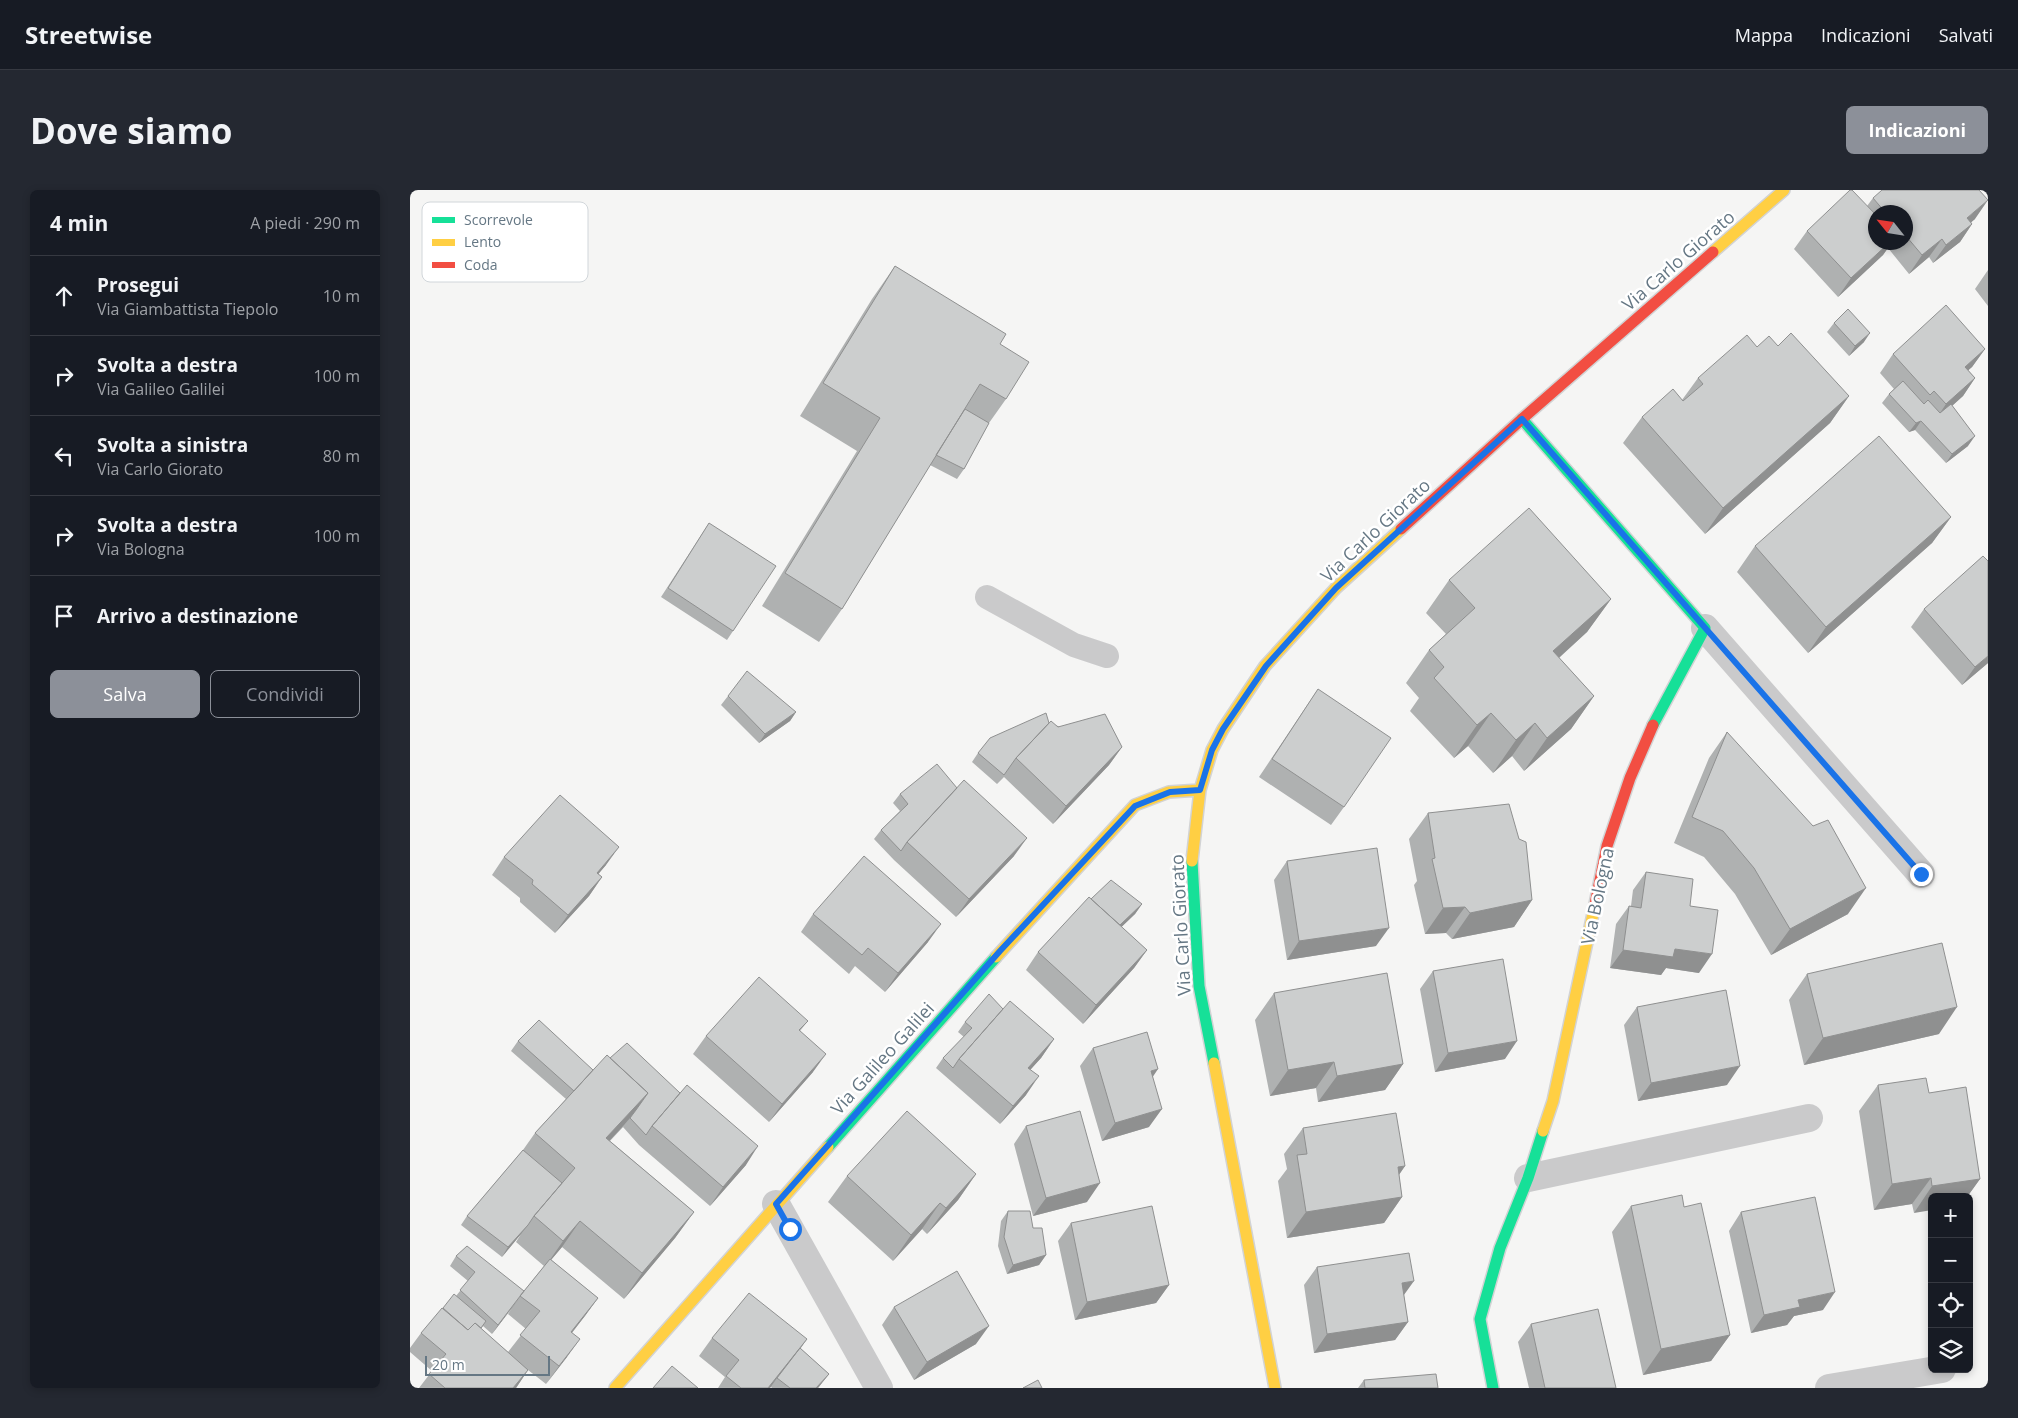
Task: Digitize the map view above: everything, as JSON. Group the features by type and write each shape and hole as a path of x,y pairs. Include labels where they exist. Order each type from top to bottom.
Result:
{"street":[{"name":"Via Carlo Giorato","path":"1275,1388 1199,986 1191,865 1200,790 1212,750 1223,729 1266,666 1336,588 1522,419 1784,190"},
{"path":"1522,419 1921,874"},
{"name":"Via Bologna","path":"1493,1388 1480,1319 1500,1248 1528,1178 1553,1101 1607,846 1630,778 1657,716 1705,628"},
{"name":"Via Galileo Galilei","path":"615,1388 1000,951 1135,806 1170,792 1200,790"},
{"path":"1528,1178 1810,1118"},
{"path":"776,1204 879,1388"},
{"path":"1829,1388 1928,1372"},
{"path":"1943,1373 1943,1388"}],"lane":[{"path":"987,597 1074,645 1107,656"}],"building":[{"path":"1852,190 1868,207 1868,250 1881,250 1851,278 1807,231"},
{"path":"1882,190 1979,190 1988,200 1967,218 1972,224 1946,245 1942,239 1922,255 1913,244 1913,205 1879,205 1873,198"},
{"path":"895,266 1006,334 1000,344 1029,362 1006,399 980,384 842,609 785,573 880,418 823,383"},
{"path":"1946,305 1985,349 1965,367 1975,378 1946,404 1934,391 1930,395 1893,354"},
{"path":"1848,309 1870,333 1855,346 1834,323"},
{"path":"1791,333 1849,396 1723,508 1642,417 1673,389 1683,401 1703,384 1698,378 1747,335 1757,347 1769,336 1778,346"},
{"path":"1903,381 1924,404 1928,400 1940,413 1951,404 1975,436 1952,454 1921,421 1916,423 1889,394"},
{"path":"965,409 989,423 964,469 936,455"},
{"path":"1879,436 1951,517 1826,627 1755,546"},
{"path":"1529,508 1611,599 1553,651 1594,696 1547,738 1535,723 1516,740 1491,713 1477,725 1434,678 1444,667 1429,650 1475,608 1449,580"},
{"path":"709,523 776,566 733,631 668,588"},
{"path":"1983,556 1988,561 1988,656 1975,667 1924,609"},
{"path":"747,671 796,712 765,734 728,696"},
{"path":"1318,689 1391,738 1344,807 1272,759"},
{"path":"1046,713 1049,723 1016,758 1004,775 978,753 990,738"},
{"path":"1105,714 1122,747 1066,806 1016,758 1051,721 1058,727"},
{"path":"1727,732 1813,826 1828,820 1866,888 1790,929 1754,868 1723,831 1692,817"},
{"path":"937,764 957,788 901,851 881,830 908,804 900,794"},
{"path":"964,780 1027,838 969,899 907,842"},
{"path":"560,795 619,847 597,873 602,877 568,915 532,884 533,880 504,857"},
{"path":"1509,804 1519,839 1526,842 1532,900 1470,913 1465,907 1443,908 1432,859 1435,858 1428,813"},
{"path":"1377,848 1389,928 1299,941 1287,861"},
{"path":"864,856 941,924 898,973 868,948 862,955 813,914"},
{"path":"1646,872 1693,879 1690,906 1718,910 1712,954 1675,949 1673,957 1623,950 1629,906 1641,908"},
{"path":"1111,880 1142,904 1120,925 1091,899"},
{"path":"1089,897 1147,950 1096,1005 1038,952"},
{"path":"1942,943 1957,1007 1823,1038 1807,974"},
{"path":"1503,959 1517,1041 1448,1053 1433,971"},
{"path":"1387,973 1403,1064 1337,1076 1334,1062 1288,1070 1274,993"},
{"path":"759,977 808,1021 799,1030 826,1054 782,1104 706,1036"},
{"path":"1726,990 1740,1066 1651,1083 1637,1007"},
{"path":"989,994 1003,1009 953,1068 943,1058 972,1028 965,1022"},
{"path":"1010,1001 1054,1039 1028,1068 1039,1076 1013,1106 959,1059"},
{"path":"539,1020 593,1070 574,1091 518,1041"},
{"path":"1147,1032 1158,1069 1151,1071 1162,1109 1115,1123 1093,1048"},
{"path":"627,1043 680,1093 646,1135 630,1118 648,1093 610,1058"},
{"path":"607,1055 648,1093 606,1138 694,1212 642,1273 580,1221 563,1241 534,1216 575,1168 535,1133"},
{"path":"1926,1078 1929,1093 1966,1087 1980,1179 1932,1186 1931,1178 1892,1184 1878,1085"},
{"path":"687,1085 758,1146 723,1187 652,1126"},
{"path":"907,1111 976,1174 946,1208 940,1203 911,1235 847,1176"},
{"path":"1080,1111 1100,1183 1046,1198 1026,1126"},
{"path":"1396,1113 1405,1166 1398,1167 1402,1197 1306,1212 1297,1155 1307,1154 1303,1128"},
{"path":"523,1150 562,1183 508,1247 467,1216"},
{"path":"1682,1195 1684,1207 1701,1203 1730,1335 1661,1349 1631,1206"},
{"path":"1815,1197 1835,1292 1798,1300 1800,1307 1764,1315 1741,1212"},
{"path":"1152,1206 1169,1285 1087,1302 1071,1223"},
{"path":"1008,1211 1030,1211 1033,1228 1042,1228 1046,1255 1013,1265 1004,1237"},
{"path":"467,1246 524,1291 498,1325 460,1290 475,1272 456,1256"},
{"path":"1409,1253 1414,1281 1402,1283 1408,1322 1327,1334 1317,1267"},
{"path":"550,1259 598,1298 571,1332 580,1339 559,1366 520,1335 540,1311 520,1296"},
{"path":"957,1271 989,1326 927,1362 894,1307"},
{"path":"749,1293 807,1339 768,1388 741,1388 726,1376 739,1360 712,1338"},
{"path":"454,1294 486,1321 481,1328 475,1323 468,1330 443,1308"},
{"path":"442,1308 468,1330 475,1323 528,1370 513,1388 445,1388 429,1374 446,1354 421,1333"},
{"path":"1598,1309 1616,1388 1545,1388 1531,1324"},
{"path":"800,1348 829,1374 816,1388 790,1388 777,1378"},
{"path":"672,1366 698,1388 653,1388"},
{"path":"1436,1374 1438,1388 1365,1388 1364,1380"},
{"path":"1038,1380 1042,1388 1023,1388"}],"traffic: fast":[{"path":"1522,419 1705,628 1653,725"},
{"path":"1192,861 1199,986 1214,1063"},
{"path":"828,1147 996,957"},
{"path":"1493,1388 1480,1319 1500,1248 1528,1178 1543,1131"}],"traffic: slow":[{"path":"1713,252 1784,190"},
{"path":"1192,861 1200,790 1212,750 1223,729 1265,666 1336,588 1401,529"},
{"path":"996,957 1135,805 1169,792 1200,790"},
{"path":"1543,1131 1553,1101 1594,909"},
{"path":"1214,1063 1275,1388"},
{"path":"615,1388 828,1147"}],"traffic: jam":[{"path":"1401,529 1522,419 1713,252"},
{"path":"1594,909 1607,846 1630,778 1653,725"}],"route":[{"path":"790,1229 776,1204 1000,951 1135,806 1170,792 1200,790 1212,750 1223,729 1266,666 1336,588 1522,419 1921,874"}]}
